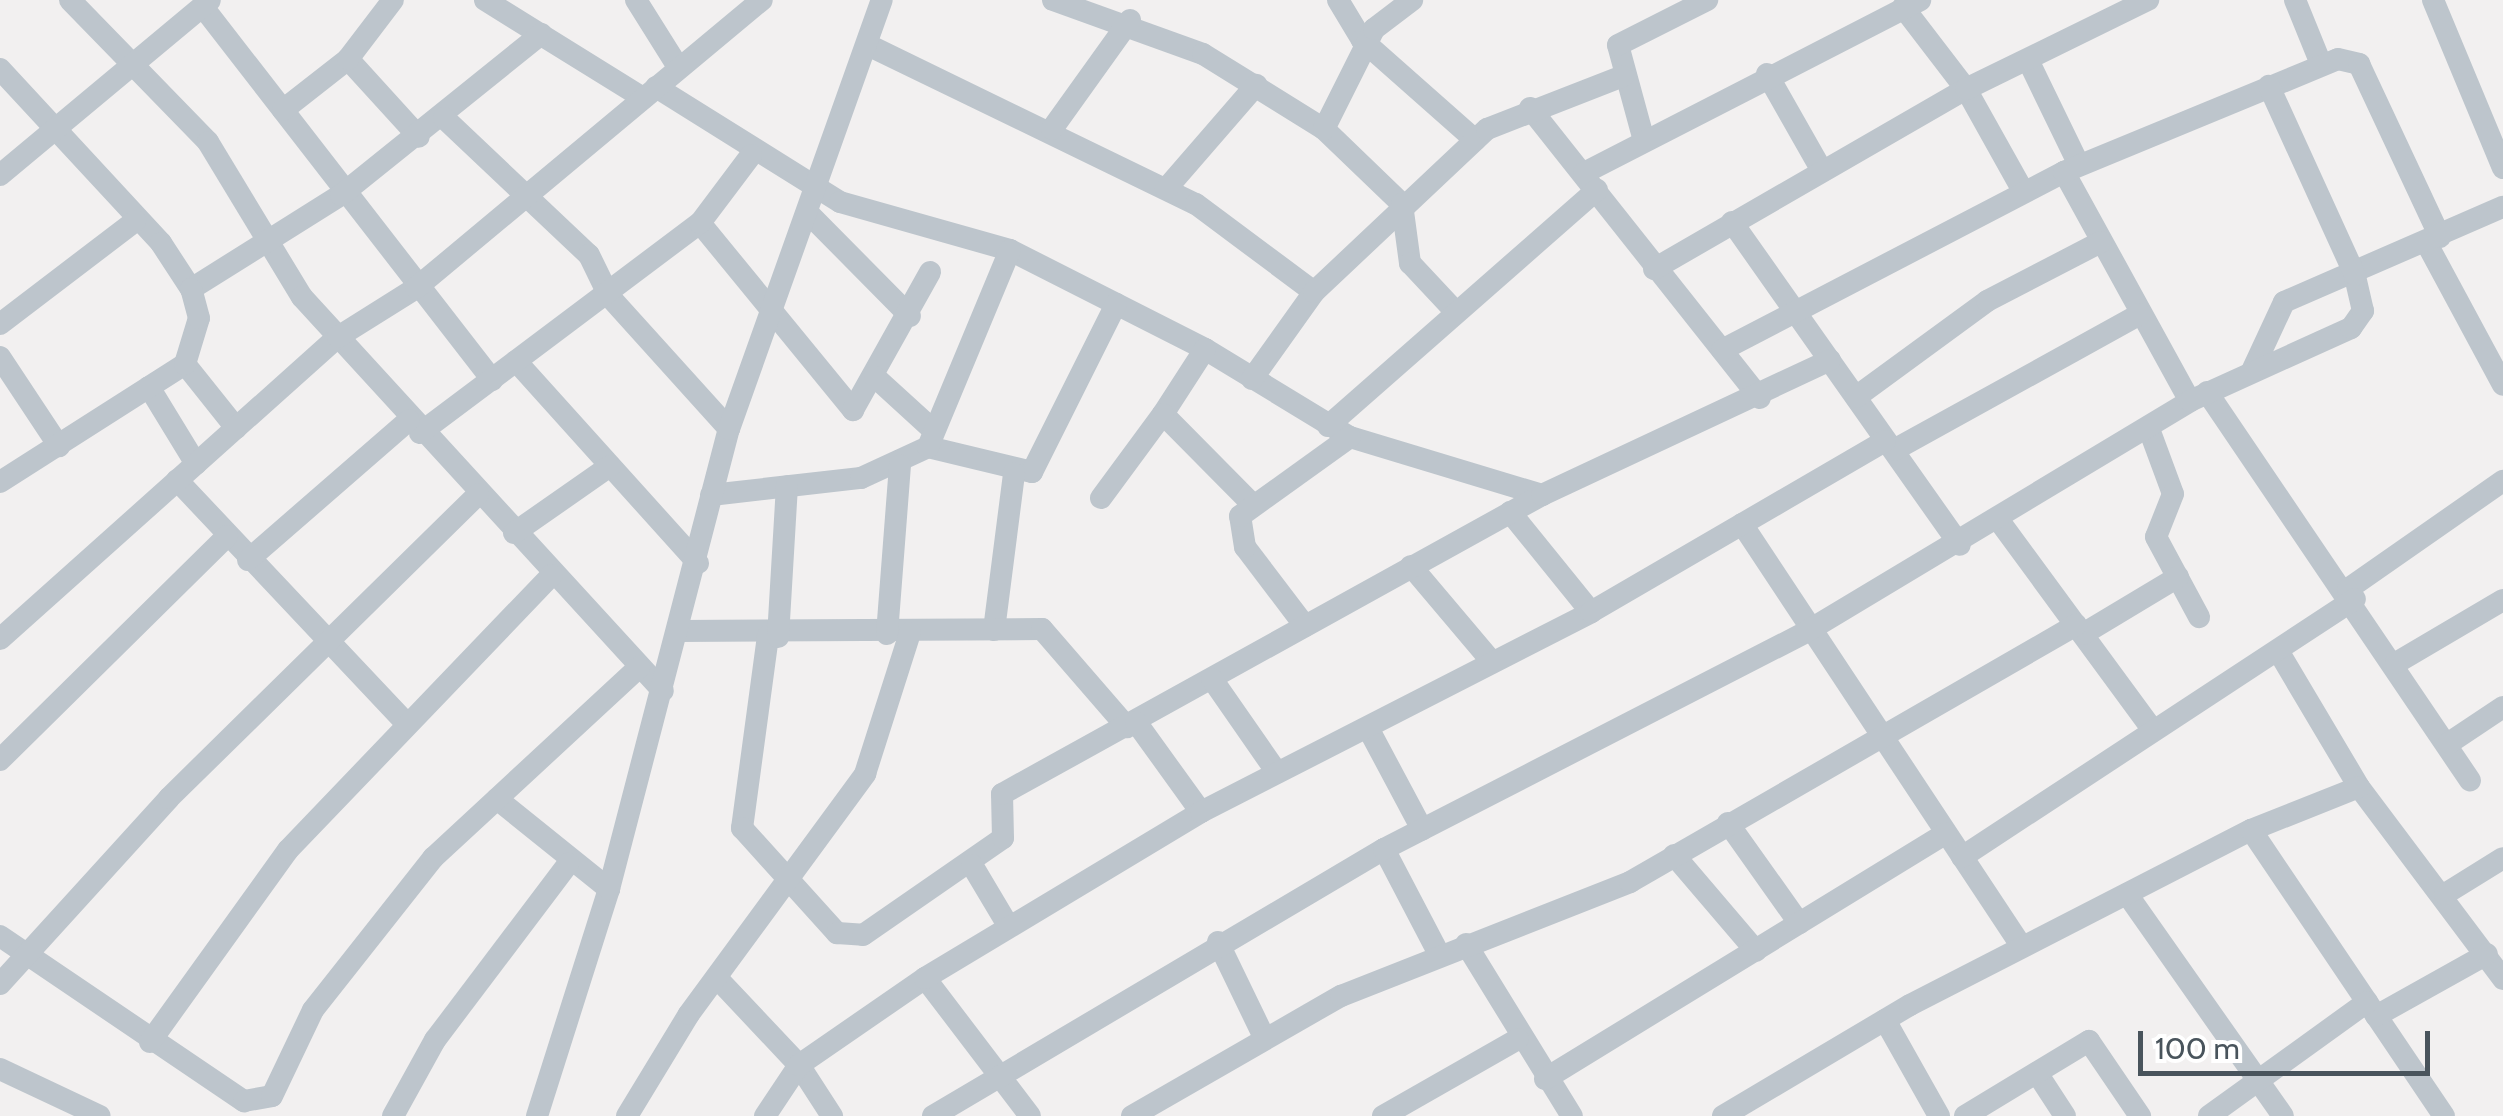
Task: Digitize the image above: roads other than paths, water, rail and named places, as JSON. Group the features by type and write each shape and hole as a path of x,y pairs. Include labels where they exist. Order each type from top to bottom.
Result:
{"street":[{"path":"70,0 215,152 260,240 414,426 663,692"},
{"path":"284,110 348,59 393,0"},
{"path":"485,0 751,155 815,204 910,316"},
{"path":"636,0 678,68"},
{"path":"537,1116 609,890 698,563 728,429 776,314 870,46 882,0"},
{"path":"1053,0 1130,20 1256,85 1324,129 1402,204 1410,263 1453,309"},
{"path":"1338,0 1366,42 1475,140"},
{"path":"1324,129 1366,42 1412,0"},
{"path":"1643,138 1623,76 1618,45 1627,36 1706,0"},
{"path":"1654,270 1821,169 1966,89 2148,0"},
{"path":"2295,0 2321,64"},
{"path":"2432,0 2503,168"},
{"path":"0,175 207,3 341,194 492,380"},
{"path":"0,638 338,336 416,288 525,200 753,3"},
{"path":"1328,426 1643,138 1912,4 1966,89 2023,191"},
{"path":"1052,129 1130,20"},
{"path":"191,289 260,240 341,194 444,118 540,34"},
{"path":"870,46 1052,129 1166,189 1314,292"},
{"path":"348,59 419,137"},
{"path":"2028,60 2100,242 2140,314 2351,594 2470,780"},
{"path":"1722,350 1793,317 2071,168 2321,64 2360,64 2433,240 2503,385"},
{"path":"0,69 191,289 200,318 185,364 0,482"},
{"path":"1767,74 1821,169"},
{"path":"1252,379 1314,292 1402,204 1475,140 1530,108 1623,76"},
{"path":"1166,189 1256,85"},
{"path":"933,1116 997,1073 1218,942 1384,849 1806,632 2000,522 2199,397 2360,319 2355,275 2269,86"},
{"path":"1530,108 1591,182 1654,270 1760,398"},
{"path":"444,118 525,200 589,255 610,296 728,429"},
{"path":"248,560 414,426 492,380 610,296 700,223 751,155"},
{"path":"815,204 1010,250 1205,349 1328,426 1542,495"},
{"path":"2252,371 2284,302 2355,275 2503,207"},
{"path":"0,324 135,220"},
{"path":"1732,222 1793,317 1830,360 1960,545"},
{"path":"700,223 850,409 874,378 930,272"},
{"path":"1856,397 1987,301 2100,242"},
{"path":"711,495 787,486 900,465 930,438 1010,250"},
{"path":"874,378 930,438 1014,472 1040,464 1116,304"},
{"path":"764,1116 799,1065 925,978 1202,812 1591,612 1742,524 2140,314"},
{"path":"1101,498 1205,349"},
{"path":"0,357 58,446"},
{"path":"787,486 773,636 739,814 750,840 794,880 828,924 849,936 972,865 1007,833 1002,794 1542,495 1760,398 1830,360"},
{"path":"516,361 698,563"},
{"path":"185,364 236,428"},
{"path":"149,387 196,464"},
{"path":"1163,414 1253,504"},
{"path":"2149,429 2174,494 2156,537 2199,618"},
{"path":"1306,626 1245,547 1240,516 1350,436"},
{"path":"627,1116 717,978 794,880 865,774 898,634 900,465"},
{"path":"514,533 610,466"},
{"path":"994,630 1014,472"},
{"path":"177,480 248,560 404,721"},
{"path":"1962,856 2152,730 2280,654 2351,594 2503,481"},
{"path":"0,984 22,952 478,494"},
{"path":"1510,512 1591,612"},
{"path":"2000,522 2152,730"},
{"path":"1742,524 1806,632 1884,736 2022,948"},
{"path":"0,760 227,536"},
{"path":"1412,566 1492,662"},
{"path":"150,1042 288,850 404,721 552,575"},
{"path":"1135,1115 1264,1037 1440,954 1582,903 2178,577"},
{"path":"2396,663 2503,600"},
{"path":"679,631 773,636 1050,632 1202,812"},
{"path":"2280,654 2359,787 2445,894 2503,979"},
{"path":"0,936 150,1042 244,1102 272,1096 327,991 433,858 639,667"},
{"path":"1212,679 1276,771"},
{"path":"2449,743 2503,706"},
{"path":"1368,728 1422,830"},
{"path":"1723,1116 1885,1020 2022,948 2251,830 2359,787"},
{"path":"497,798 568,864 609,890"},
{"path":"1728,823 1799,923"},
{"path":"2251,830 2444,1116"},
{"path":"1545,1078 1946,833"},
{"path":"1384,849 1440,954"},
{"path":"1674,855 1756,951"},
{"path":"2445,894 2503,858"},
{"path":"394,1116 436,1040 568,864"},
{"path":"972,865 1009,928"},
{"path":"2127,894 2283,1116"},
{"path":"1218,942 1264,1037"},
{"path":"1466,944 1518,1038 1572,1116"},
{"path":"2209,1116 2256,1078 2372,1009 2487,954"},
{"path":"717,978 799,1065 832,1116"},
{"path":"925,978 1030,1116"},
{"path":"1885,1020 1939,1116"},
{"path":"1382,1116 1518,1038"},
{"path":"1965,1116 2089,1041 2140,1116"},
{"path":"0,1069 100,1116"},
{"path":"2037,1073 2065,1116"}]}
